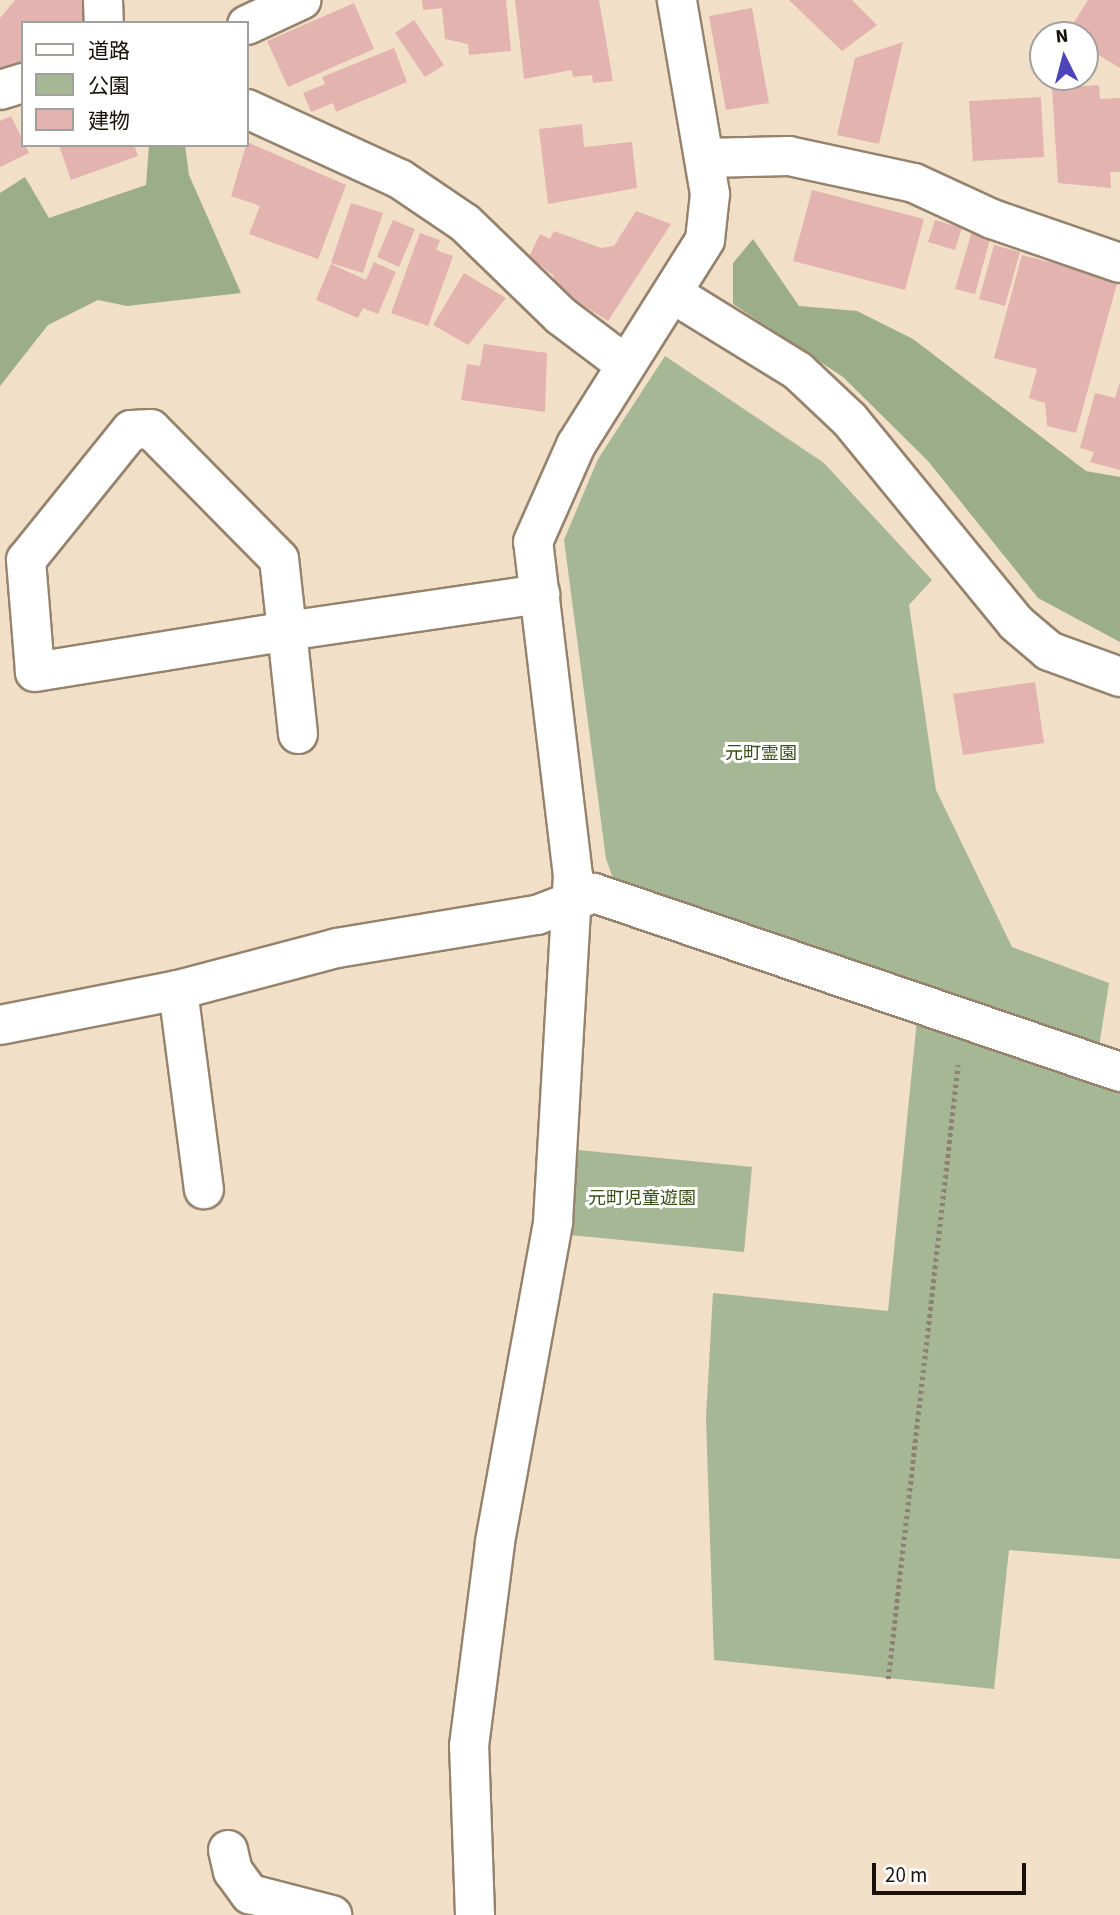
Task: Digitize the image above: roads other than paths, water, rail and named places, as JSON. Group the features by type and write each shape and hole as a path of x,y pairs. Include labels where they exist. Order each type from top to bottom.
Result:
{"street":[{"path":"103,0 104,21"},
{"path":"248,25 301,0"},
{"path":"475,1915 469,1746 495,1542 553,1222 573,876 533,542 550,494 626,365 675,295 705,240 705,158 677,0"},
{"path":"0,90 21,84"},
{"path":"248,109 422,193 465,223 561,316 626,365"},
{"path":"705,158 789,156 914,183 992,219 1120,263"},
{"path":"675,295 798,371 850,420 1024,630 1049,651 1120,677"},
{"path":"298,734 287,631 279,559 151,429 131,430 26,560 35,672 287,631 540,594"},
{"path":"0,1025 178,990 337,948 537,915 594,893 964,1016 1120,1072"},
{"path":"178,990 204,1189"},
{"path":"228,1850 233,1871 250,1894 332,1915"}],"park label":[{"name":"元町霊園","path":"761,754"},
{"name":"元町児童遊園","path":"642,1199"}]}
